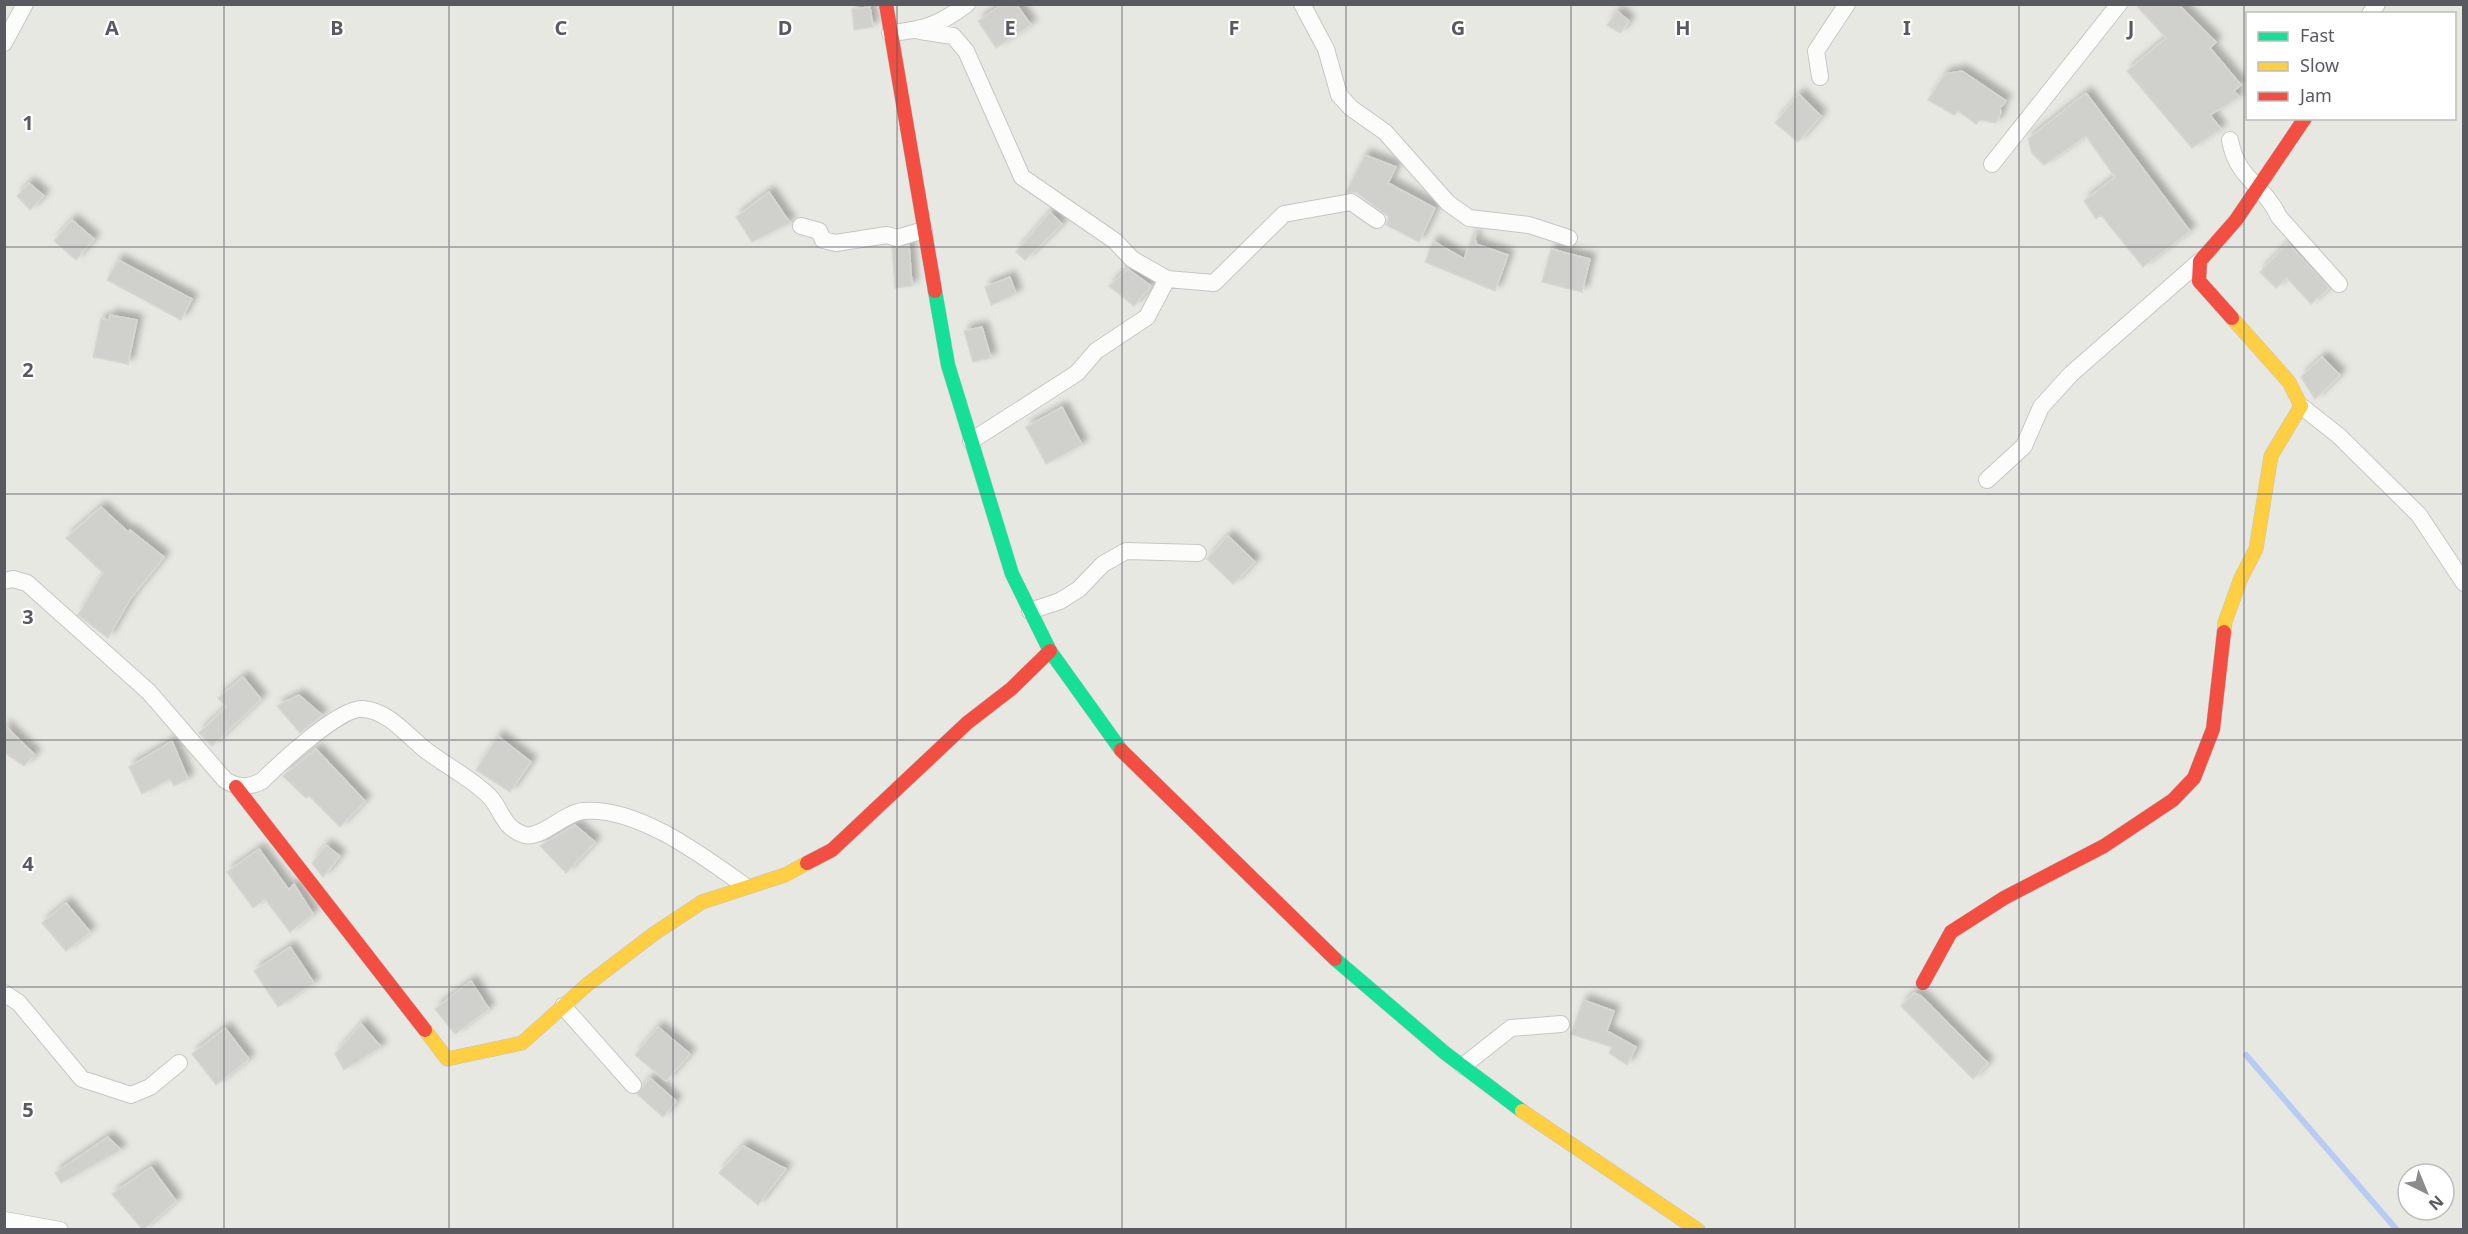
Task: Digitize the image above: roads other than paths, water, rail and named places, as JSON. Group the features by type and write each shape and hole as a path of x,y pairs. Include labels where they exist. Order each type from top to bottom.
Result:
{"street":[{"path":"4,43 26,4"},
{"path":"886,4 948,365 1012,574 1050,651 1114,742 1325,950 1463,1066 1546,1129 1698,1230"},
{"path":"920,31 950,16 967,4"},
{"path":"1302,4 1326,49 1339,95 1351,108 1385,132 1448,203 1469,218 1529,225 1569,238"},
{"path":"1820,77 1816,51 1847,4"},
{"path":"1992,164 2119,4"},
{"path":"890,33 920,31 953,36 966,51 1023,177 1115,242 1132,259 1167,279 1214,283 1284,214 1351,202 1377,220"},
{"path":"1987,480 2024,446 2041,407 2071,374 2200,261 2236,220 2304,120"},
{"path":"2230,140 2233,156 2243,174 2273,204 2279,218 2339,284"},
{"path":"801,226 819,231 823,240 837,243 887,236 897,238 924,230"},
{"path":"2200,261 2199,281 2289,382 2301,406 2339,436 2419,515 2463,583"},
{"path":"971,441 1077,373 1096,351 1147,317 1167,279"},
{"path":"1923,983 1951,932 2004,898 2104,846 2172,800 2194,778 2213,729 2222,666 2225,622 2241,578 2256,549 2271,456 2301,406"},
{"path":"1030,611 1060,601 1079,589 1102,564 1126,551 1198,553"},
{"path":"4,580 13,579 27,583 149,692 225,780 236,787 447,1059 522,1043 563,1006 655,933 702,902 785,875 832,850 967,723 1011,689 1050,651"},
{"path":"236,787 252,786 262,782 338,715 363,708 376,712 399,725 423,748 482,789 492,799 501,818 520,833 528,836 537,834 566,816 583,811 619,816 646,823 746,886"},
{"path":"4,993 19,1003 82,1079 131,1095 150,1087 179,1063"},
{"path":"563,1006 633,1085"},
{"path":"1463,1066 1511,1028 1561,1024"},
{"path":"4,1220 60,1230"}],"waterway":[{"path":"2246,1055 2397,1230"}]}
